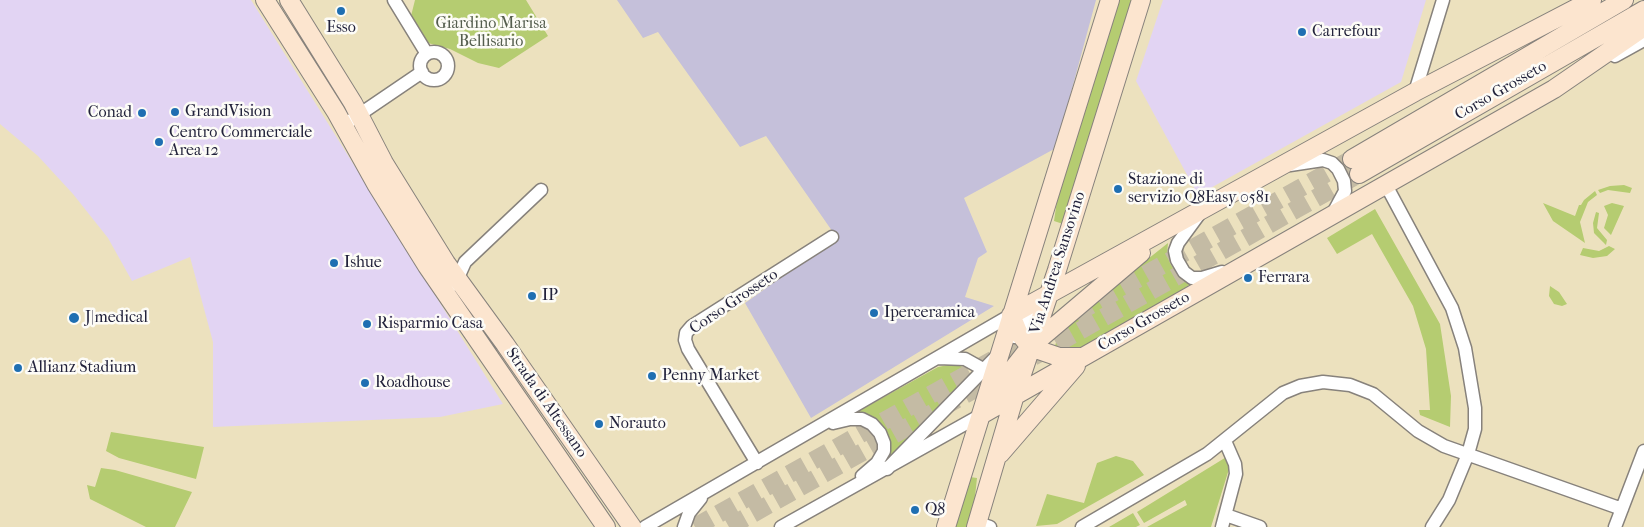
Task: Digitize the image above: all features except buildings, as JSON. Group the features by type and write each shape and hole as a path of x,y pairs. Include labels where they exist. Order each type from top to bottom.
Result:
{"main road":[{"name":"Strada di Altessano","path":"264,0 344,125 376,184 444,292 606,527"},
{"name":"Strada di Altessano","path":"289,0 359,114 384,163 457,280 505,344 632,527"},
{"name":"Via Andrea Sansovino","path":"946,527 1110,0"},
{"name":"Via Andrea Sansovino","path":"981,526 996,460 1015,395 1049,294 1141,0"},
{"name":"Corso Grosseto","path":"1012,315 1415,92 1592,0"},
{"name":"Corso Grosseto","path":"1624,0 1355,167 1644,10"},
{"name":"Corso Grosseto","path":"981,414 1554,89 1644,27"},
{"path":"993,375 1030,347 1174,225"},
{"path":"1012,315 1018,332 1030,347 1059,357 1085,356"},
{"path":"996,460 1085,356"}],"street":[{"path":"394,0 427,54"},
{"path":"1415,92 1443,0"},
{"name":"Corso Grosseto","path":"1524,34 1581,0"},
{"name":"Corso Grosseto","path":"1554,89 1644,40"},
{"path":"436,52 443,56 448,63 446,72 441,78 432,80 422,72 420,64 427,54 436,52"},
{"path":"344,125 422,72"},
{"name":"Corso Grosseto","path":"1277,168 1319,160 1335,165 1341,173 1345,188 1332,215"},
{"path":"1386,185 1441,286 1458,324 1465,348 1475,408 1475,429 1468,454 1449,500 1432,527"},
{"path":"444,292 457,280 465,262 541,190"},
{"name":"Corso Grosseto","path":"1205,208 1176,247 1176,258 1184,272 1189,277 1199,279 1247,263"},
{"name":"Corso Grosseto","path":"757,463 688,349 685,340 686,334 692,326 832,237"},
{"name":"Corso Grosseto","path":"1001,352 1049,294"},
{"name":"Corso Grosseto","path":"645,527 1012,315"},
{"path":"936,358 966,359 993,375 1015,395"},
{"name":"Corso Grosseto","path":"887,469 993,375"},
{"path":"1082,527 1192,464 1225,441 1286,392 1306,384 1329,382 1350,385 1373,394 1432,440 1622,509"},
{"name":"Corso Grosseto","path":"781,527 847,489 887,469 981,414"},
{"name":"Corso Grosseto","path":"816,429 843,420 862,419 872,424 882,436 884,447 881,458 847,489"},
{"path":"1225,441 1236,469 1235,484 1224,521 1260,527"},
{"path":"1615,527 1644,451"},
{"name":"Corso Grosseto","path":"684,527 689,513 710,489"}],"shaded area":[{"path":"0,0 251,0 503,404 440,417 213,427 213,342 190,257 132,281 108,238 73,194 38,156 0,124"},
{"path":"617,0 1096,0 1056,148 964,198 987,252 978,258 965,297 994,306 811,418 745,303 837,238 766,136 740,147 658,32 643,38"},
{"path":"1163,0 1426,0 1401,82 1198,195 1136,81"}],"green space":[{"name":"Giardino Marisa Bellisario","path":"415,0 526,0 548,36 499,68 478,63 450,49 428,43 411,16"},
{"path":"1117,0 1133,0 1063,224 1054,221 1059,187"},
{"path":"1624,185 1632,188 1630,193 1608,190 1600,193 1598,190 1610,186"},
{"path":"1595,191 1597,195 1588,202 1580,222 1585,243 1553,221 1543,203 1575,216 1579,205"},
{"path":"1612,203 1624,206 1611,235 1604,228 1608,215 1604,206"},
{"path":"1375,209 1440,324 1451,396 1450,427 1420,415 1419,410 1430,410 1426,349 1413,306 1372,234 1337,254 1327,238"},
{"path":"1596,212 1599,213 1597,228 1607,240 1606,245 1594,233 1593,223"},
{"path":"1168,243 1167,254 1170,263 1178,276 1191,284 1086,349 1062,351 1055,346 1060,329"},
{"path":"1609,246 1615,249 1607,256 1593,258 1580,255 1583,248 1599,251"},
{"path":"1550,286 1559,292 1567,304 1562,306 1554,304 1549,296"},
{"path":"953,364 963,367 956,389 888,458 889,443 883,427 869,415 857,412 938,367"},
{"path":"111,432 204,447 196,479 119,458 106,451"},
{"path":"1116,456 1133,461 1144,475 1057,524 1036,526 1047,494 1084,503 1097,463"},
{"path":"1228,456 1229,469 1211,527 1147,527 1187,505 1185,500 1144,523 1137,512"},
{"path":"101,468 115,470 192,492 175,527 146,527 90,499 87,485 95,487"},
{"path":"970,477 977,478 974,506 968,527 954,527"},
{"path":"1133,513 1140,525 1136,527 1109,527"}],"tunnel":[{"path":"1075,314 1352,159"},
{"path":"1033,357 1359,174"},
{"path":"695,527 1039,334"},
{"path":"729,527 1002,374"}],"place":[{"name":"Esso","path":"341,11"},
{"name":"Carrefour","path":"1302,32"},
{"name":"GrandVision","path":"175,112"},
{"name":"Conad","path":"142,113"},
{"name":"Centro Commerciale Area 12","path":"159,142"},
{"name":"Stazione di servizio Q8Easy 0581","path":"1118,189"},
{"name":"Ishue","path":"334,263"},
{"name":"Ferrara","path":"1248,278"},
{"name":"IP","path":"532,296"},
{"name":"Iperceramica","path":"874,313"},
{"name":"J|medical","path":"74,318"},
{"name":"Risparmio Casa","path":"367,324"},
{"name":"Allianz Stadium","path":"18,368"},
{"name":"Penny Market","path":"652,376"},
{"name":"Roadhouse","path":"365,383"},
{"name":"Norauto","path":"599,424"},
{"name":"Q8","path":"915,510"}]}
